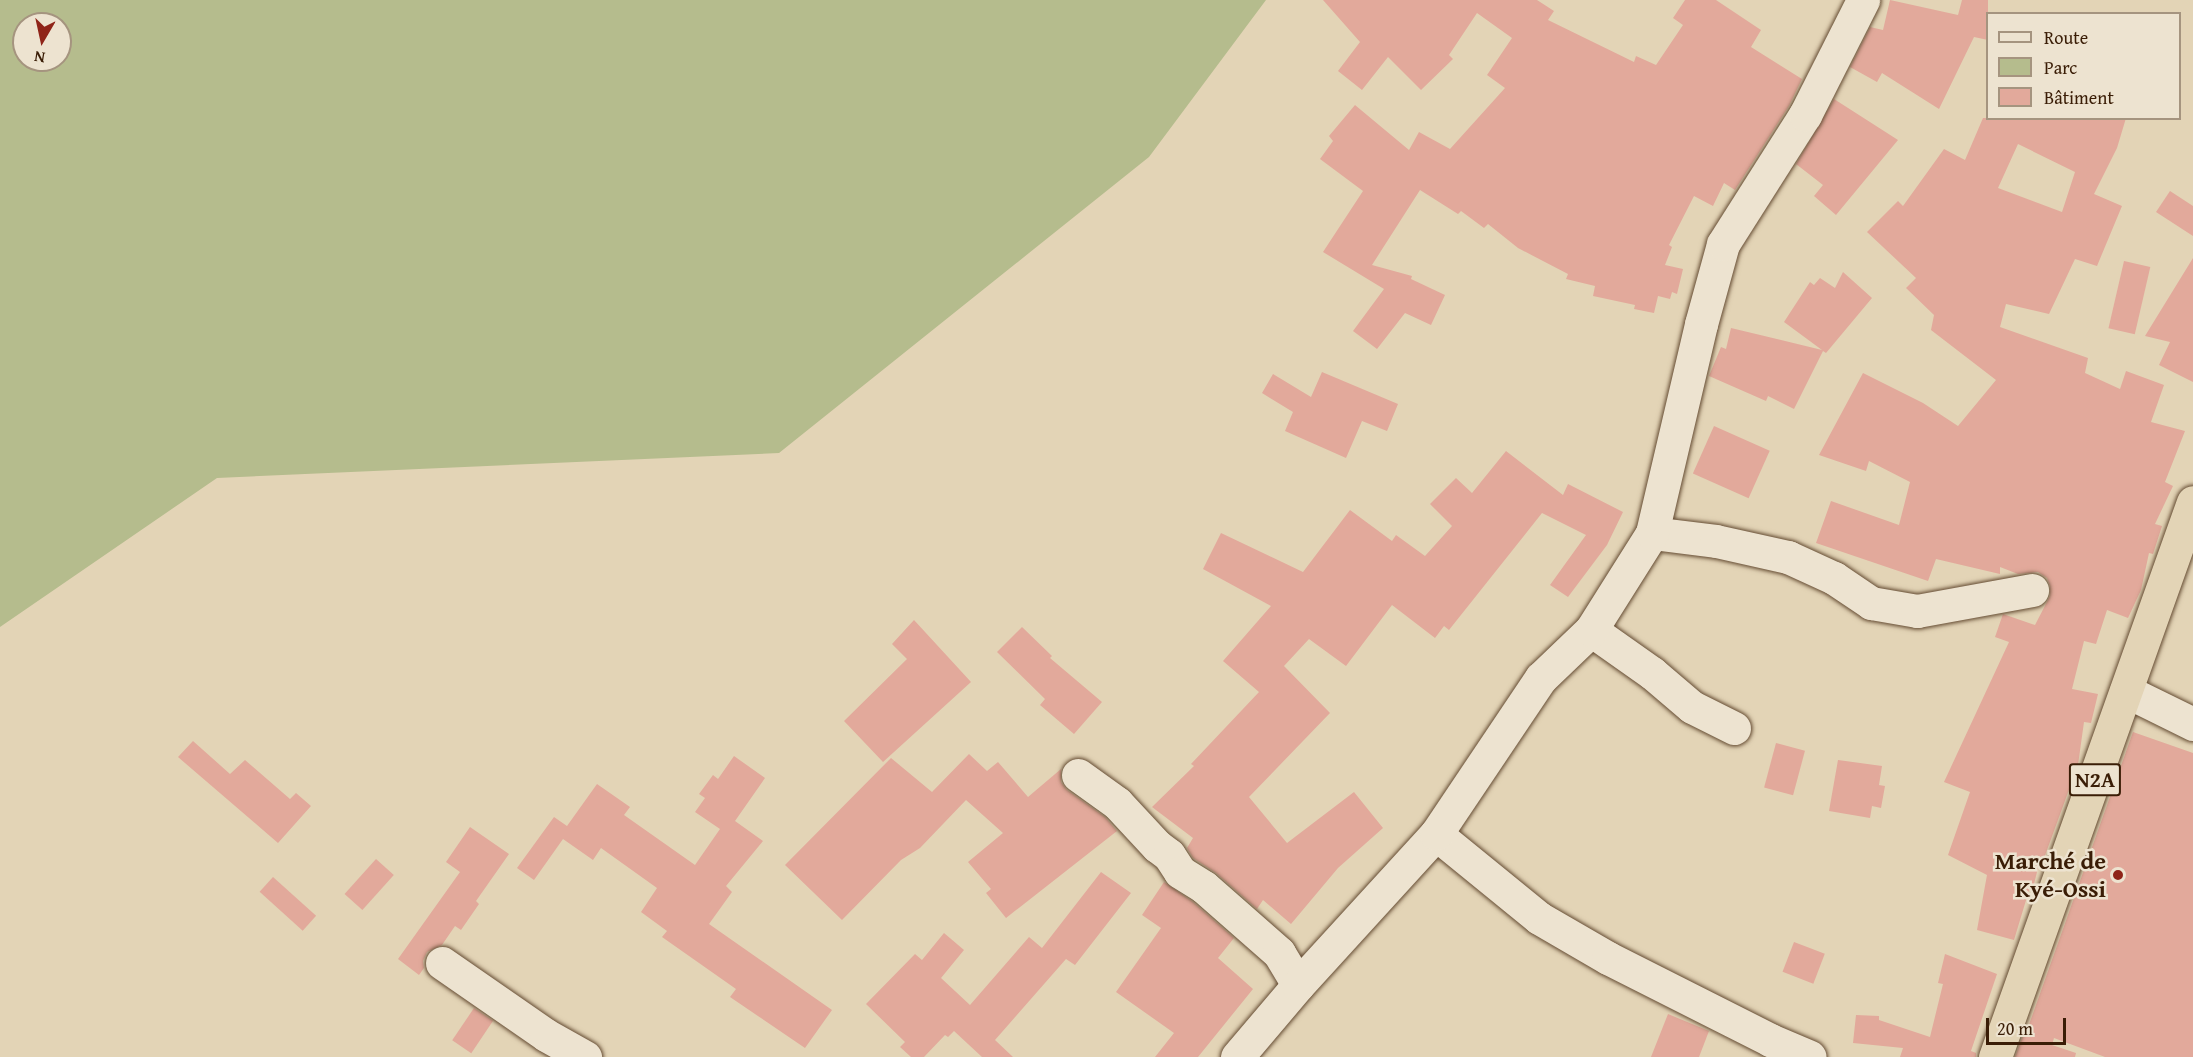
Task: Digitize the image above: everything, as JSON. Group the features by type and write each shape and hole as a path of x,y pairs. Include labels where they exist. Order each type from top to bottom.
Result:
{"highway":[{"name":"N2A","path":"1995,1057 2193,502"}],"street":[{"path":"1237,1057 1298,985 1436,834 1541,678 1591,630 1652,533 1701,324 1724,244 1805,115 1863,0"},
{"path":"1652,533 1716,541 1788,557 1834,578 1871,603 1917,611 2032,591"},
{"path":"1591,630 1652,673 1692,707 1734,728"},
{"path":"2126,692 2193,724"},
{"path":"1078,775 1117,803 1156,846 1169,855 1180,872 1204,887 1279,953 1298,985"},
{"path":"1436,834 1539,918 1618,963 1770,1040 1810,1057"},
{"path":"442,963 546,1035 585,1057"}],"green space":[{"path":"0,0 1266,0 1149,157 779,453 217,478 0,627"}],"building":[{"path":"1323,0 1537,0 1554,11 1548,20 1634,62 1636,56 1656,65 1683,25 1673,18 1685,0 1716,0 1761,30 1751,47 1802,79 1789,106 1735,190 1724,183 1713,206 1694,196 1669,245 1672,247 1665,265 1683,269 1677,294 1672,292 1670,299 1658,296 1654,313 1634,309 1635,305 1593,296 1595,286 1566,279 1568,274 1518,248 1488,224 1484,228 1461,211 1458,214 1420,190 1372,265 1412,276 1411,279 1445,295 1431,325 1405,313 1377,349 1353,331 1384,289 1323,252 1363,191 1320,159 1333,141 1329,136 1355,105 1409,150 1419,132 1450,149 1505,88 1487,75 1512,38 1477,13 1449,55 1453,59 1421,90 1388,57 1362,90 1338,71 1360,42"},
{"path":"1890,0 1958,15 1962,0 1988,0 1986,40 1974,37 1939,109 1882,73 1877,82 1850,67 1870,27 1883,30"},
{"path":"1834,99 1898,140 1836,215 1814,196 1823,185 1796,164"},
{"path":"1983,118 1986,120 2125,120 2117,148 2094,194 2122,206 2097,266 2075,259 2049,314 2006,304 2000,327 2088,358 2085,373 2120,389 2126,371 2164,385 2151,422 2185,431 2165,482 2173,486 2155,524 2162,526 2153,554 2149,553 2141,590 2128,618 2107,610 2096,644 2084,641 2072,689 2098,694 2091,723 2084,722 2078,765 2043,861 2040,860 2033,888 2030,887 2014,940 1977,930 1987,875 1948,855 1970,792 1944,782 2009,642 1995,637 2003,614 2035,625 2050,596 2047,578 2038,572 2018,574 2000,567 2000,574 1936,559 1928,581 1816,543 1831,501 1899,525 1910,482 1869,461 1866,471 1819,455 1863,373 1923,403 1958,426 1996,380 1931,330 1934,315 1906,288 1916,278 1867,232 1898,201 1903,206 1944,149 1965,160","holes":["2018,144 2075,172 2062,212 1998,188"]},
{"path":"2170,191 2193,206 2193,236 2156,212"},
{"path":"2193,258 2193,382 2159,365 2170,342 2145,336"},
{"path":"2124,261 2150,267 2135,334 2108,328"},
{"path":"1843,272 1872,298 1826,353 1823,351 1794,409 1768,396 1766,401 1709,376 1721,347 1726,349 1731,328 1822,350 1784,322 1810,282 1814,285 1820,278 1835,288"},
{"path":"1322,372 1398,404 1387,431 1362,421 1346,458 1285,431 1293,412 1262,393 1273,374 1311,397"},
{"path":"1714,426 1770,451 1749,498 1693,474"},
{"path":"1506,451 1563,495 1568,484 1623,512 1607,545 1568,597 1550,585 1586,535 1542,513 1449,630 1444,626 1435,638 1392,605 1346,666 1309,639 1284,666 1330,713 1249,797 1287,843 1354,792 1383,828 1338,868 1291,924 1263,900 1257,909 1216,873 1193,858 1187,848 1193,838 1152,807 1194,766 1191,764 1259,692 1223,661 1271,606 1203,569 1221,533 1303,572 1350,510 1392,541 1396,535 1425,556 1452,526 1430,504 1456,478 1472,493"},
{"path":"914,620 971,682 883,762 844,721 907,659 892,644"},
{"path":"1022,627 1052,656 1050,658 1102,702 1074,734 1040,705 1045,699 997,652"},
{"name":"Marché de Kyé-Ossi","path":"2133,732 2193,753 2193,1057 2105,1057 2054,1038 2052,1045 2076,1053 2075,1057 2015,1057 2023,1035 2025,1036"},
{"path":"193,741 230,774 245,760 290,799 296,793 311,806 278,843 178,757"},
{"path":"1776,743 1805,751 1793,795 1764,787"},
{"path":"969,754 987,771 998,762 1028,797 1061,769 1061,782 1067,790 1105,817 1117,831 1006,918 986,893 991,889 968,862 1003,833 966,800 920,848 901,860 842,920 785,865 891,758 932,792"},
{"path":"734,756 765,778 735,821 763,841 726,886 732,892 709,924 832,1010 805,1048 730,997 736,989 662,937 667,931 641,912 657,888 601,848 593,860 563,839 534,880 517,868 554,817 567,826 597,784 630,807 624,815 695,865 720,829 695,812 705,798 699,794 713,775 718,779"},
{"path":"1838,760 1882,766 1879,785 1885,786 1881,808 1872,806 1870,818 1829,811"},
{"path":"470,827 509,854 476,901 479,904 461,930 455,926 442,945 427,952 423,961 424,968 419,975 398,959 460,872 446,862"},
{"path":"376,859 394,875 362,910 345,894"},
{"path":"1101,872 1131,893 1075,965 1066,959 995,1040 1013,1057 982,1057 954,1031 948,1037 945,1035 924,1057 911,1057 900,1047 905,1042 866,1004 915,954 922,960 944,933 964,950 941,978 970,1005 1029,937 1042,948"},
{"path":"273,877 316,916 303,931 260,892"},
{"path":"1164,882 1193,902 1234,938 1218,958 1253,989 1198,1057 1155,1057 1174,1033 1116,992 1161,928 1142,915"},
{"path":"1794,942 1825,954 1813,984 1783,972"},
{"path":"1945,954 1997,974 1971,1051 1976,1053 1976,1057 1900,1057 1903,1048 1853,1043 1856,1015 1879,1016 1879,1020 1930,1037 1943,984 1938,983"},
{"path":"474,1008 493,1021 471,1053 452,1040"},
{"path":"1668,1014 1709,1031 1699,1057 1651,1057"}],"place":[{"name":"Marché de Kyé-Ossi","path":"2118,875"}]}
